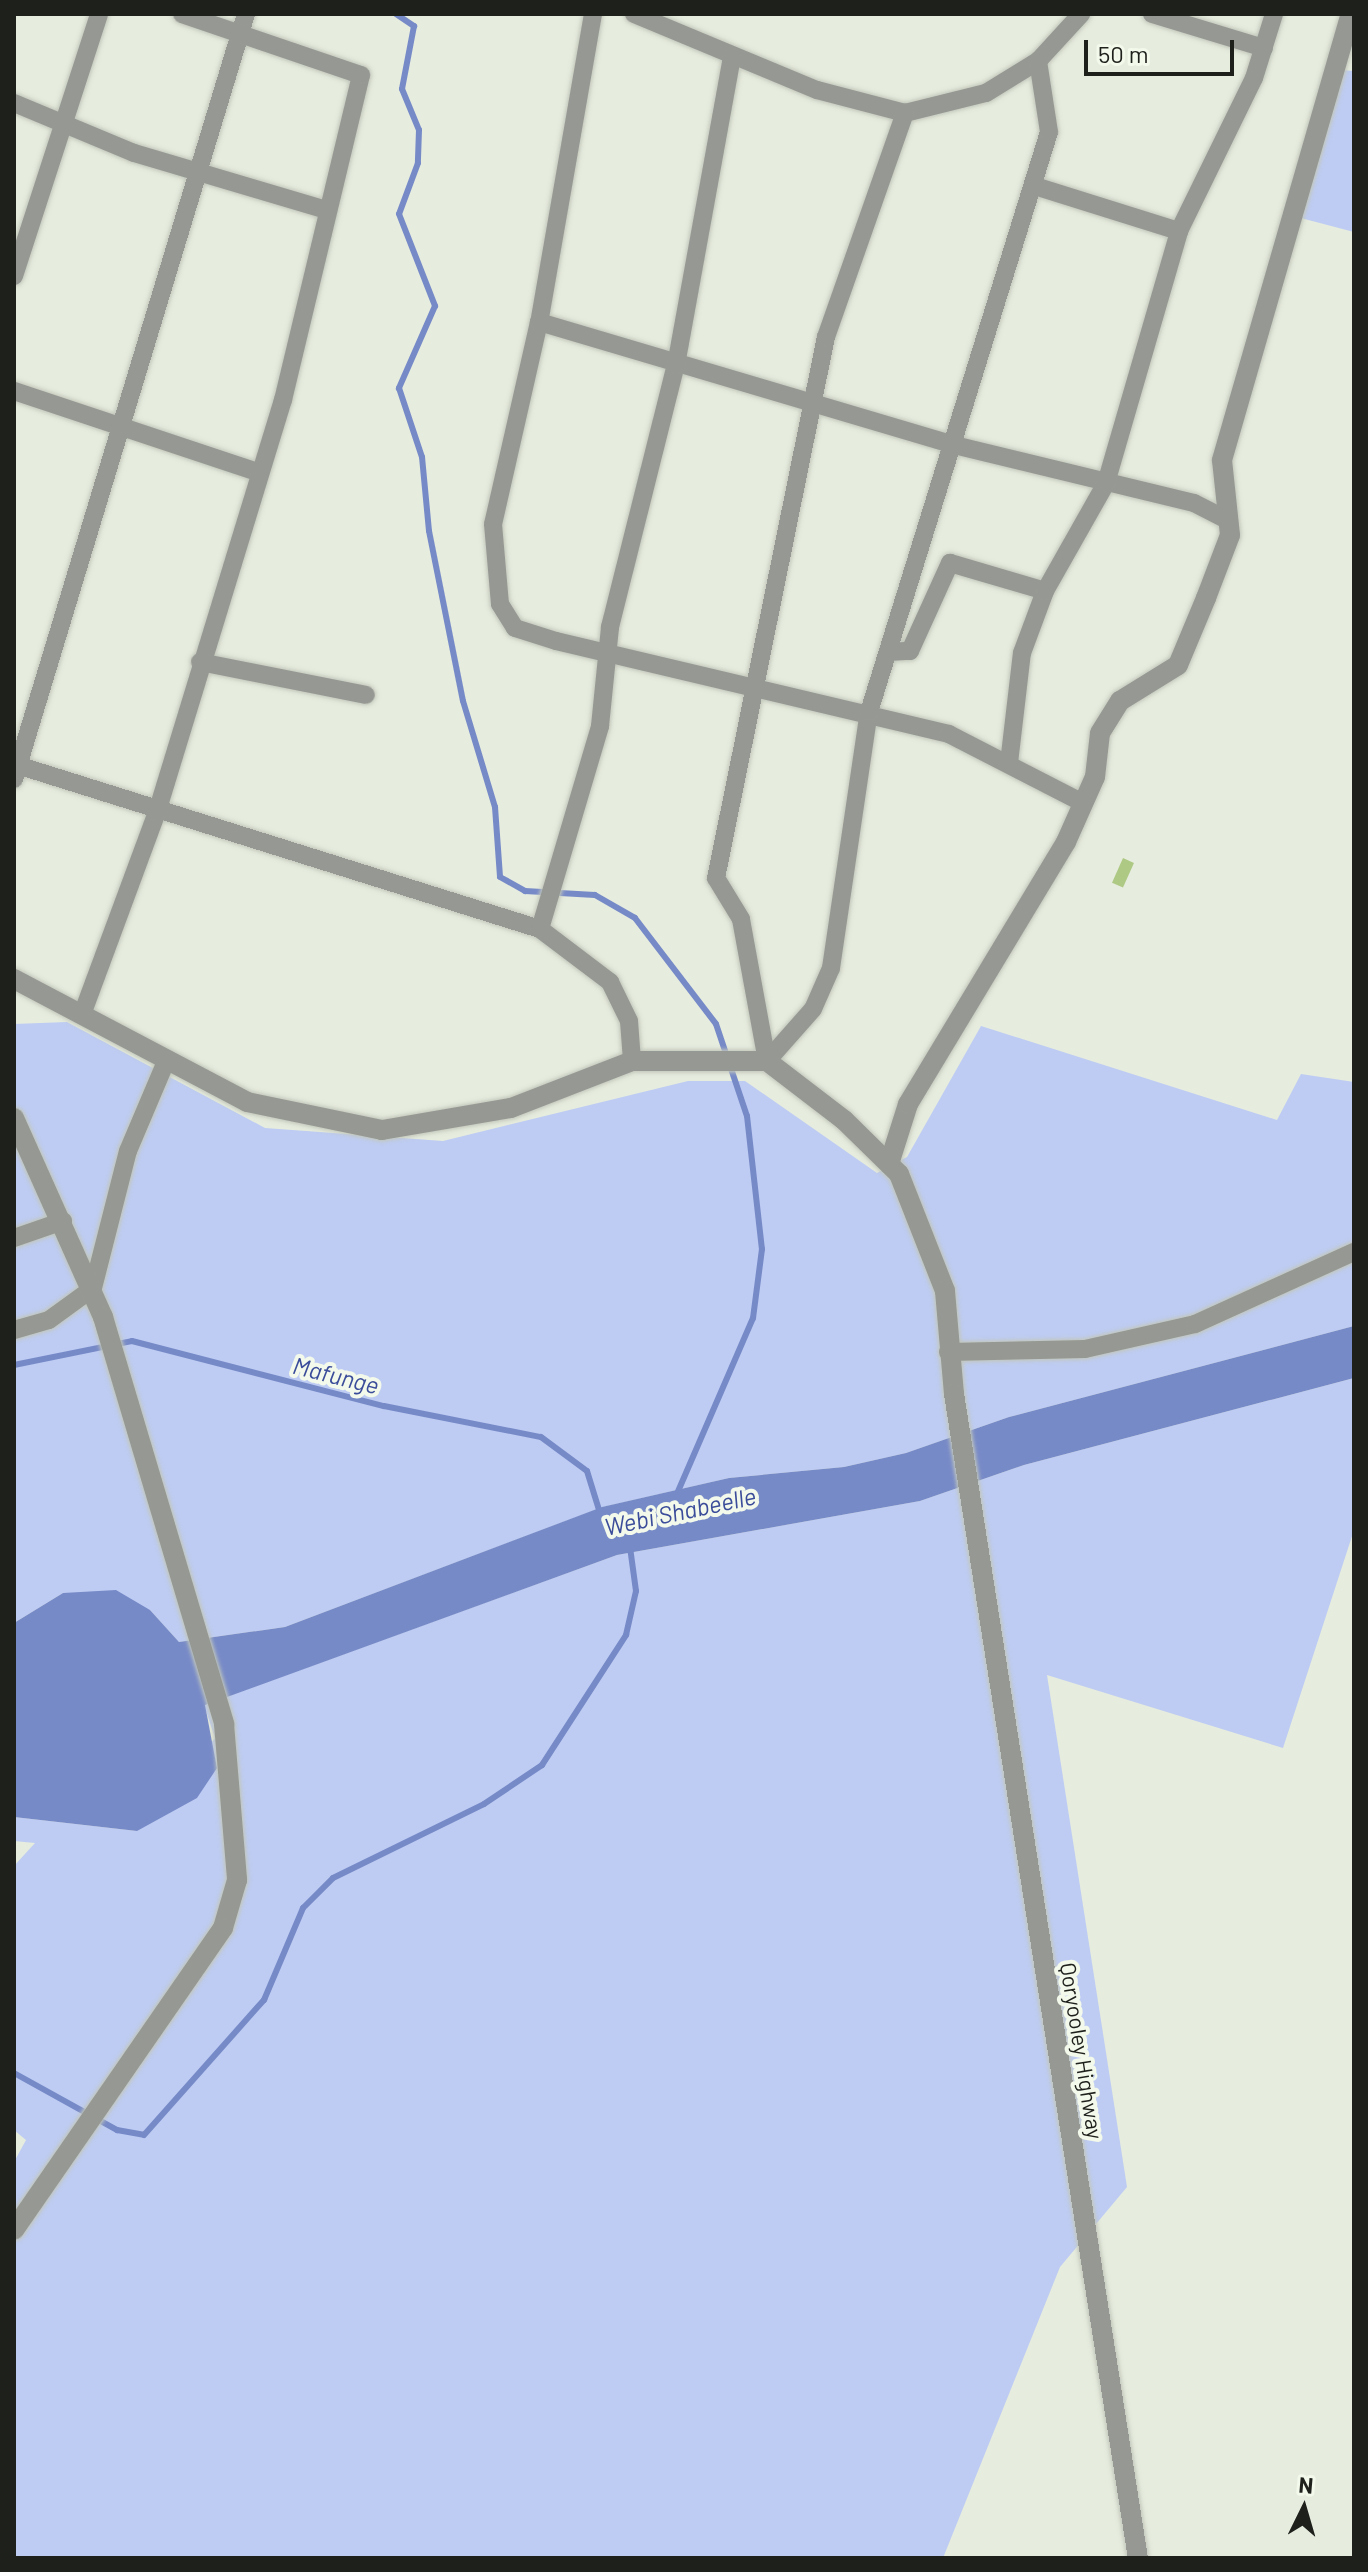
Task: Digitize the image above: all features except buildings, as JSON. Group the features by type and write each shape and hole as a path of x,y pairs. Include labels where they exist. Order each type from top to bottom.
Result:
{"street":[{"path":"14,276 99,14"},
{"path":"83,1012 157,812 200,662 260,473 361,75 182,14"},
{"path":"246,14 15,770 540,929 610,982 629,1021 632,1061"},
{"path":"593,14 539,322 493,524 500,604 515,628 613,651 751,693 840,714 869,712 949,734 1083,803"},
{"path":"634,14 817,90 905,113 986,93 1038,61 1081,14"},
{"path":"1152,14 1264,48"},
{"path":"1009,763 1022,653 1045,591 1106,483 1179,231 1264,48 1274,14"},
{"path":"889,1164 908,1104 970,1011 1083,803 1100,733 1120,701 1178,665 1230,535 1225,519 1222,460 1351,14"},
{"path":"540,929 600,726 613,651 610,627 676,365 732,57"},
{"path":"767,1061 813,1009 831,968 869,712 950,444 1035,186 1049,132 1038,61"},
{"path":"14,103 67,120 134,153 201,169 327,210"},
{"path":"767,1061 741,919 716,878 751,693 770,637 812,399 851,258 905,113"},
{"path":"1035,186 1179,231"},
{"path":"539,322 676,365 812,399 950,444 1194,503 1225,519"},
{"path":"14,391 260,473"},
{"path":"888,652 910,651 950,563 1045,591"},
{"path":"200,662 366,695"},
{"path":"14,979 83,1012 165,1064 247,1102 382,1130 511,1108 632,1061 708,1057 767,1061 889,1164 945,1291 948,1352 1085,1349 1195,1324 1354,1252"},
{"path":"14,1330 49,1320 93,1288 128,1151 165,1064"},
{"path":"14,1118 93,1288 116,1356 224,1724 237,1880 223,1928 90,2128 14,2230"},
{"path":"14,1238 63,1221"},
{"name":"Qoryooley Highway","path":"948,1352 1138,2558"}],"shaded area":[{"path":"1340,70 1354,71 1354,232 1297,217"},
{"path":"67,1022 265,1128 443,1141 688,1081 745,1081 877,1173 907,1157 981,1026 1277,1120 1301,1074 1354,1082 1354,1326 1009,1417 906,1453 844,1467 729,1478 603,1507 285,1627 179,1642 150,1610 63,1593 14,1623 14,1024"},
{"path":"1354,1378 1354,1530 1283,1748 1047,1675 1127,2187 1060,2267 943,2558 14,2558 14,2162 26,2140 14,2130 14,1866 35,1843 14,1841 14,1817 137,1831 215,1738 204,1705 617,1555 920,1501 1024,1465"}],"water":[{"name":"Webi Shabeelle","path":"1354,1326 1354,1378 1024,1465 920,1501 617,1555 205,1705 217,1768 197,1798 137,1831 14,1817 14,1623 63,1593 116,1590 150,1610 179,1642 285,1627 602,1507 729,1478 844,1467 906,1453 1009,1417"}],"waterway":[{"name":"Webi Shabeelle","path":"396,14 414,26 402,89 419,130 418,163 399,214 435,306 399,388 422,457 429,531 463,701 495,807 500,877 525,891 595,895 635,918 716,1024 747,1116 762,1249 753,1318 677,1494"},
{"name":"Mafunge","path":"14,1365 132,1341 384,1406 541,1437 587,1471 600,1513"},
{"name":"Webi Shabeelle","path":"14,2073 117,2130 144,2135 264,2000 303,1908 333,1878 484,1804 542,1765 626,1635 636,1591 630,1547"}]}
